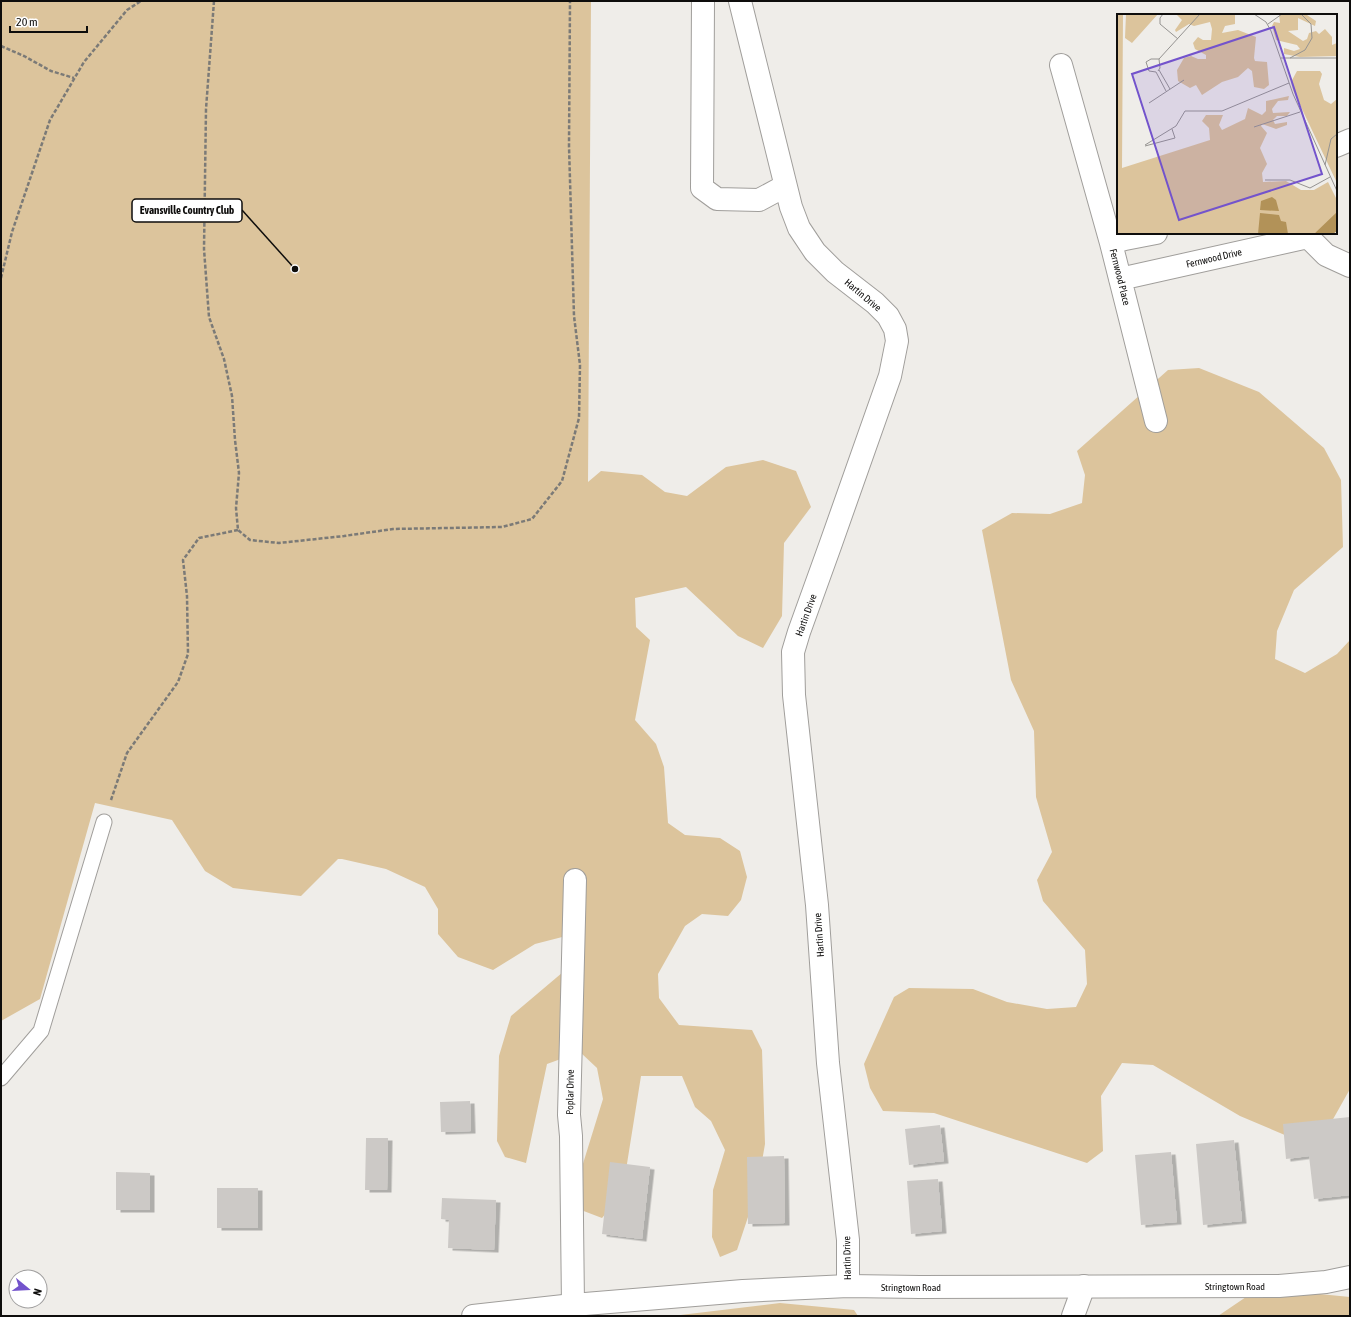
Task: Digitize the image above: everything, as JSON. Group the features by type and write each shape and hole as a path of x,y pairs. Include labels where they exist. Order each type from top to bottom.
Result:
{"street":[{"path":"703,1 702,188 717,199 758,200 786,186"},
{"name":"Hartin Drive","path":"740,1 791,207 799,228 815,252 835,272 875,303 888,316 895,329 897,341 888,383 793,652 794,695 817,905 828,1063 848,1240 848,1286"},
{"name":"Fernwood Place","path":"1061,65 1111,243 1156,420"},
{"path":"1337,146 1350,140"},
{"path":"1111,243 1151,234"},
{"name":"Fernwood Drive","path":"1120,279 1307,235 1326,255 1350,266"},
{"name":"Poplar Drive","path":"573,1305 571,1136 569,1115 575,880"},
{"name":"Stringtown Road","path":"473,1316 573,1305 742,1291 848,1286 1279,1286 1326,1282 1350,1277"},
{"path":"1073,1316 1084,1286"}],"lane":[{"path":"1,1078 41,1031 104,822"}],"path":[{"path":"1,278 12,232 50,120 84,62 127,10 141,1"},
{"path":"214,1 206,109 204,249 209,317 224,359 232,396 235,440 240,474 236,508 238,530 250,540 279,543 393,529 502,527 532,519 562,481 579,418 580,365 574,316 569,146 570,1"},
{"path":"1,46 24,56 51,71 74,78"},
{"path":"111,800 127,753 178,682 188,654 187,596 183,560 199,538 238,530"}],"shaded area":[{"path":"1,1 591,1 588,482 601,471 642,475 665,492 687,496 726,467 763,460 796,471 811,507 784,543 782,616 763,648 738,636 686,587 635,598 636,627 650,640 635,720 656,744 664,767 668,823 685,835 720,838 740,851 747,877 741,900 728,916 702,914 685,926 658,974 659,998 679,1025 752,1030 762,1050 765,1144 757,1190 737,1250 720,1257 712,1237 713,1190 725,1150 711,1121 695,1107 682,1076 641,1076 622,1195 602,1218 581,1210 577,1183 603,1099 597,1068 580,1052 547,1064 526,1163 505,1157 497,1141 499,1056 511,1016 582,956 570,935 535,944 493,970 458,957 438,934 438,909 425,887 386,869 338,859 301,896 233,888 205,871 172,820 95,803 40,999 1,1021"},
{"path":"1199,368 1259,392 1324,448 1341,480 1343,547 1294,590 1277,631 1275,659 1305,673 1337,654 1350,640 1350,1089 1323,1137 1306,1144 1240,1116 1153,1065 1122,1063 1101,1096 1103,1151 1087,1163 934,1113 883,1111 870,1088 864,1064 894,997 909,988 973,989 1007,1002 1047,1009 1076,1007 1087,984 1085,950 1043,901 1037,880 1052,852 1036,797 1034,731 1011,680 982,530 1012,513 1050,514 1082,503 1085,475 1077,451 1168,370"},
{"path":"1299,1292 1350,1297 1350,1316 1218,1316 1246,1297"},
{"path":"780,1303 854,1310 858,1316 672,1316"}],"building":[{"path":"470,1101 471,1131 441,1132 440,1102"},
{"path":"1350,1117 1350,1195 1314,1199 1309,1156 1286,1159 1283,1124"},
{"path":"940,1125 944,1161 909,1165 905,1129"},
{"path":"366,1138 388,1138 387,1190 365,1190"},
{"path":"1234,1140 1242,1221 1203,1225 1196,1144"},
{"path":"1171,1152 1177,1222 1141,1225 1135,1155"},
{"path":"784,1156 785,1223 748,1224 747,1157"},
{"path":"610,1162 650,1167 642,1239 602,1234"},
{"path":"116,1172 150,1173 150,1210 116,1210"},
{"path":"938,1179 942,1231 911,1234 907,1181"},
{"path":"217,1188 258,1188 258,1228 217,1228"},
{"path":"442,1198 496,1200 494,1250 448,1248 449,1220 441,1219"}],"place":[{"name":"Evansville Country Club","path":"295,269"}]}
